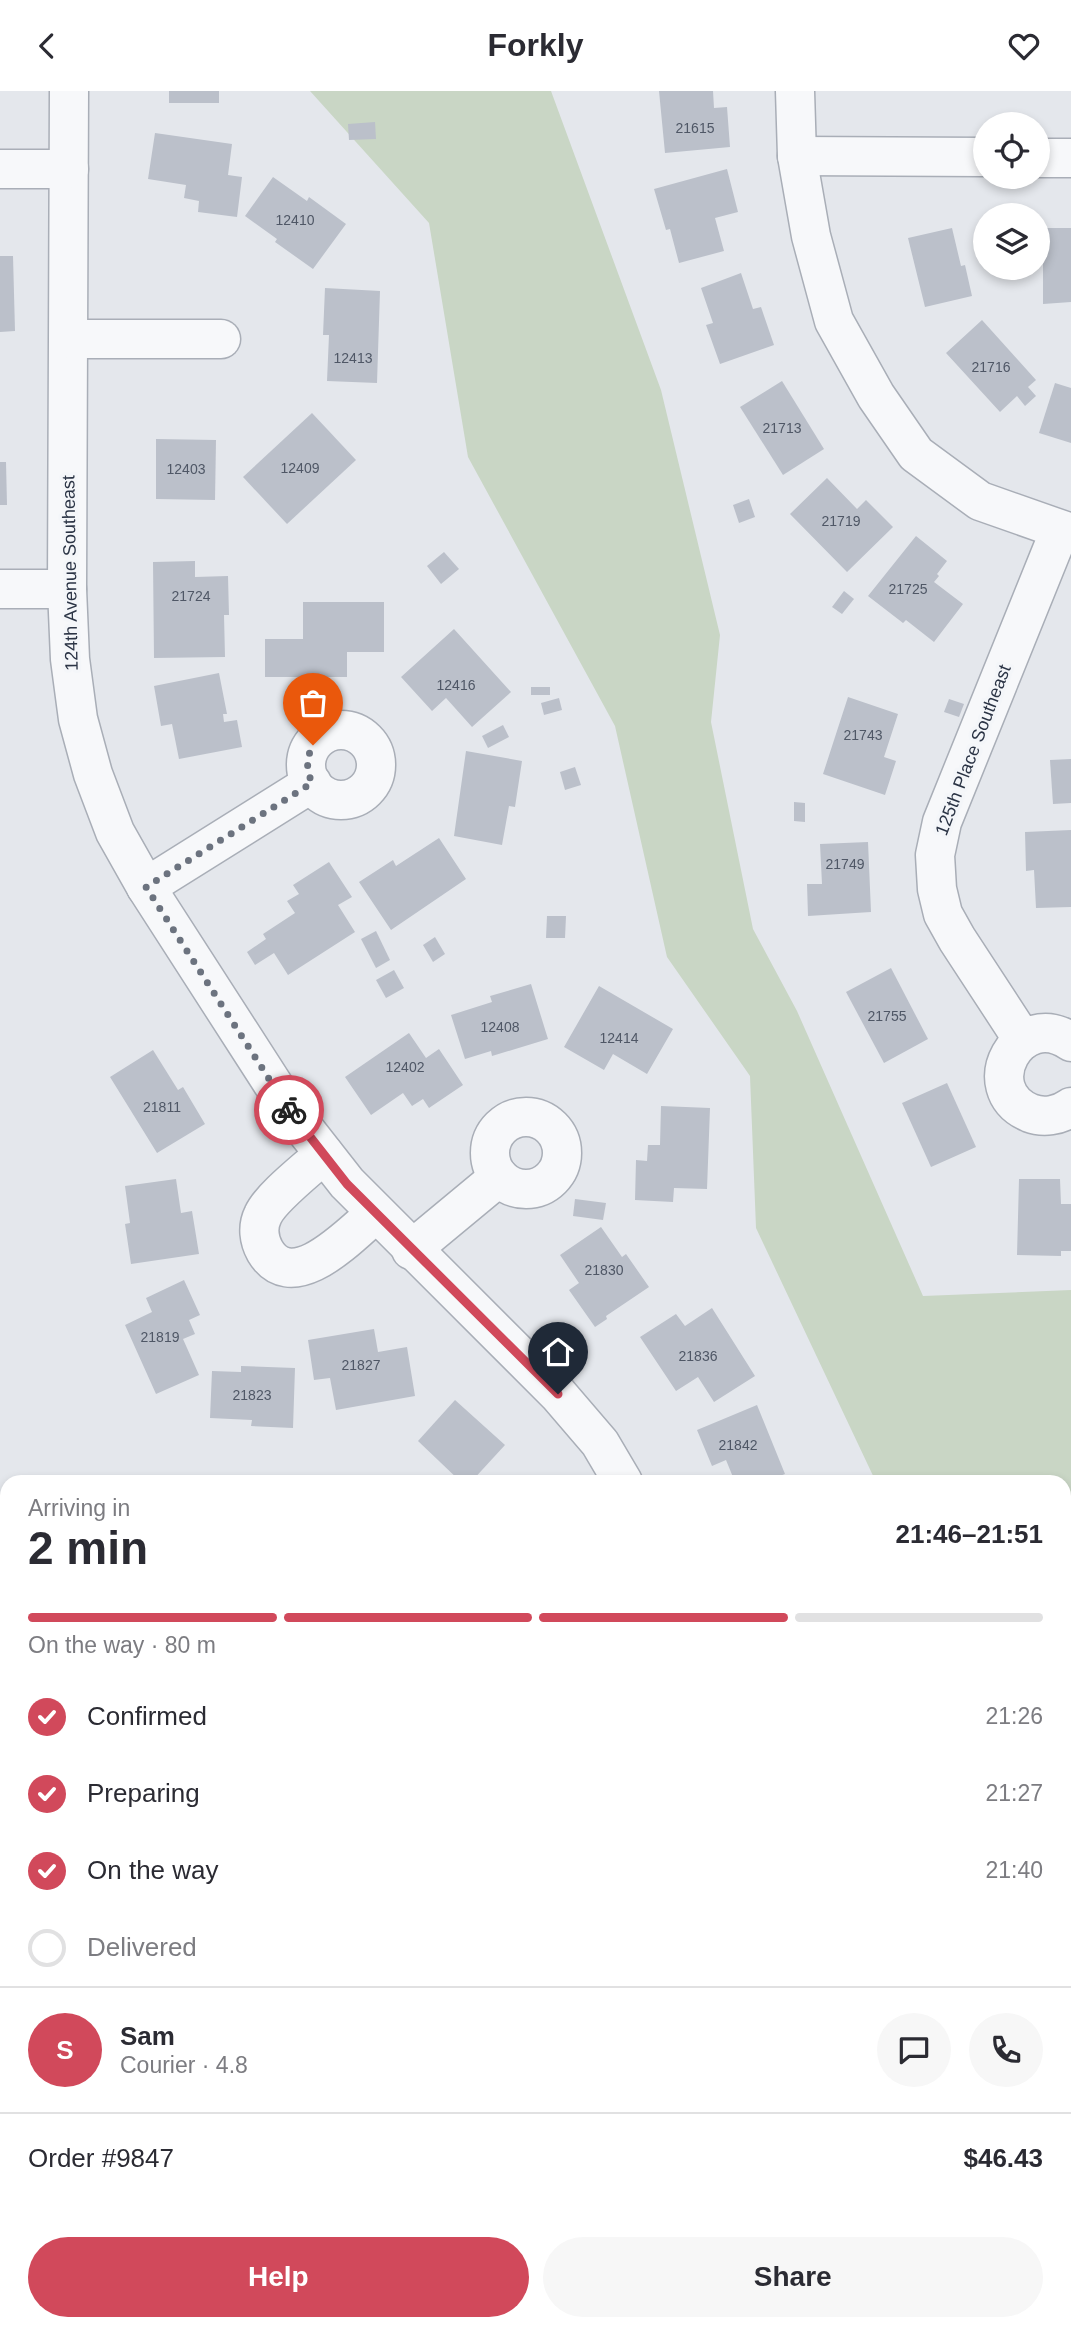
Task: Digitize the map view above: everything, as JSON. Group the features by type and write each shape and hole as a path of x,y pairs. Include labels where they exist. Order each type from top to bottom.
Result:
{"street":[{"name":"124th Avenue Southeast","path":"69,91 67,589 70,659 78,719 93,774 116,832 146,887 289,1109 347,1184 558,1394 600,1443 620,1475"},
{"path":"795,91 797,156 811,236 834,321 876,396 916,454 980,501 1066,532"},
{"path":"797,156 973,157"},
{"path":"1050,158 1071,158"},
{"path":"0,169 69,169"},
{"path":"69,339 221,339"},
{"name":"125th Place Southeast","path":"1023,1039 943,914 937,889 936,855 942,823 1066,532"},
{"path":"0,589 67,589"},
{"path":"146,887 312,783"},
{"path":"1071,1042 1054,1033 1038,1033 1023,1039 1011,1051 1004,1066 1004,1082 1010,1098 1022,1109 1037,1116 1053,1116 1071,1107"},
{"path":"324,1154 262,1215 259,1230 261,1244 269,1257 281,1265 295,1268 309,1266 376,1213"},
{"path":"411,1250 499,1177"}],"green space":[{"path":"310,91 551,91 661,390 720,635 711,722 753,929 797,1011 923,1296 1071,1290 1071,1475 873,1475 756,1228 750,1076 667,957 615,726 468,457 429,223"}],"building":[{"path":"169,91 219,91 219,103 169,103"},
{"path":"659,91 713,91 714,108 727,107 730,147 665,153"},
{"path":"375,122 376,139 349,140 348,124"},
{"path":"155,133 232,144 228,175 242,177 237,217 198,212 199,201 184,198 186,185 148,179"},
{"path":"727,169 738,212 715,218 724,251 679,263 670,229 666,230 654,189"},
{"path":"273,177 307,201 309,197 346,224 313,269 245,216"},
{"path":"952,228 972,296 925,307 908,238"},
{"path":"1050,228 1071,228 1071,302 1043,304 1043,280 1050,280"},
{"path":"0,256 13,256 15,331 0,332"},
{"path":"741,273 753,309 761,307 774,345 720,364 706,325 713,323 701,288"},
{"path":"325,288 380,291 377,383 327,381 329,335 323,335"},
{"path":"982,320 1036,380 1028,387 1036,396 1025,406 1017,396 1000,412 946,353"},
{"path":"782,381 824,449 783,475 740,407"},
{"path":"1055,383 1071,388 1071,443 1039,433"},
{"path":"312,413 356,460 287,524 243,477"},
{"path":"156,439 216,440 215,500 156,499"},
{"path":"0,462 6,462 7,505 0,505"},
{"path":"827,478 857,509 866,500 893,527 847,572 790,514"},
{"path":"749,499 755,517 739,523 733,505"},
{"path":"916,536 947,561 934,582 963,604 934,642 906,620 903,623 868,596"},
{"path":"444,552 459,569 441,584 427,566"},
{"path":"195,561 195,577 228,576 229,615 224,615 225,657 154,658 153,562"},
{"path":"844,591 854,599 842,614 832,607"},
{"path":"303,602 384,602 384,652 347,652 347,677 265,677 265,639 303,639"},
{"path":"454,629 511,692 472,727 446,698 432,711 401,677"},
{"path":"219,673 227,714 223,714 224,722 237,720 242,747 179,759 172,724 161,726 154,686"},
{"path":"531,687 550,687 550,695 531,695"},
{"path":"848,697 898,714 884,757 896,761 885,795 823,774"},
{"path":"559,698 562,710 544,715 541,703"},
{"path":"949,699 964,704 959,717 944,712"},
{"path":"503,725 509,737 488,748 482,736"},
{"path":"466,751 522,761 515,807 509,806 502,845 454,836"},
{"path":"1071,759 1071,803 1053,804 1050,760"},
{"path":"575,767 581,785 565,790 560,772"},
{"path":"794,802 805,803 805,822 794,821"},
{"path":"1071,830 1071,907 1036,908 1034,870 1026,871 1025,832"},
{"path":"439,838 466,879 391,930 359,882 393,860 396,866"},
{"path":"868,842 871,912 808,916 807,884 822,884 820,844"},
{"path":"329,862 352,897 338,905 355,932 288,975 274,953 255,965 247,952 266,939 263,934 295,913 287,901 299,894 293,885"},
{"path":"547,916 566,916 565,938 546,938"},
{"path":"376,931 390,960 376,968 361,939"},
{"path":"435,937 445,954 433,962 423,945"},
{"path":"891,968 928,1039 884,1063 846,992"},
{"path":"394,970 404,988 386,998 376,980"},
{"path":"531,984 548,1039 492,1056 491,1051 465,1059 451,1015 492,1002 490,996"},
{"path":"599,986 673,1029 647,1074 613,1054 604,1070 564,1047"},
{"path":"409,1033 426,1058 439,1049 463,1085 429,1108 423,1099 412,1106 403,1093 371,1115 345,1077"},
{"path":"153,1050 178,1090 183,1087 205,1124 157,1153 110,1077"},
{"path":"947,1083 976,1147 931,1167 902,1103"},
{"path":"661,1106 710,1108 707,1189 674,1188 673,1202 635,1200 636,1160 647,1161 648,1145 660,1145"},
{"path":"176,1179 181,1213 192,1211 199,1254 131,1264 125,1224 130,1223 125,1186"},
{"path":"1019,1179 1060,1179 1061,1204 1071,1204 1071,1251 1061,1251 1061,1256 1017,1255"},
{"path":"575,1199 606,1203 603,1220 573,1216"},
{"path":"601,1227 622,1257 626,1254 649,1287 606,1316 607,1319 595,1327 569,1290 579,1283 560,1255"},
{"path":"184,1280 200,1315 189,1320 195,1334 183,1339 199,1375 156,1394 125,1325 152,1312 146,1298"},
{"path":"712,1308 755,1376 714,1402 698,1377 676,1391 640,1337 676,1314 685,1326"},
{"path":"374,1329 378,1352 407,1347 415,1396 336,1410 330,1378 314,1380 308,1340"},
{"path":"241,1366 295,1368 293,1428 251,1426 252,1420 210,1418 212,1371 241,1372"},
{"path":"455,1400 505,1445 477,1475 454,1475 418,1441"},
{"path":"757,1405 785,1474 732,1475 726,1460 712,1466 697,1430"}],"way so far":[{"path":"289,1110 146,887 312,783 307,771 307,757 313,745"}],"route":[{"path":"289,1110 347,1184 558,1394"}]}
